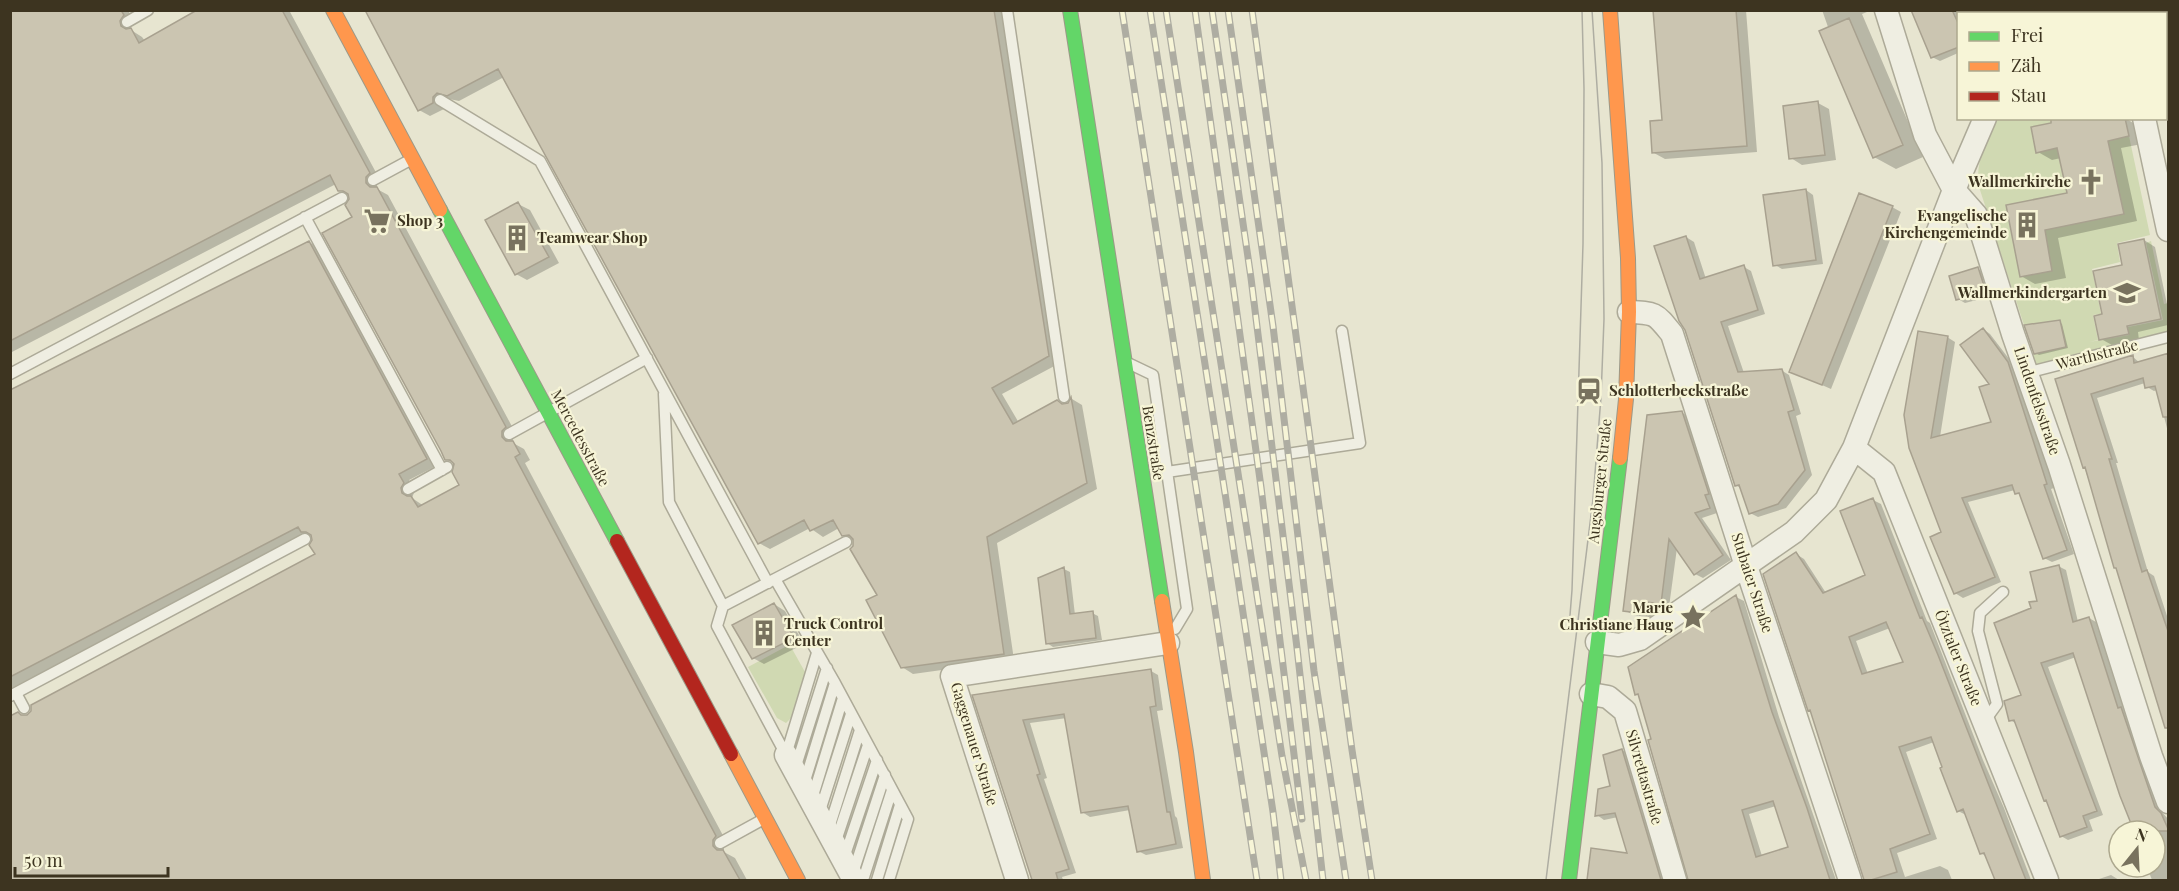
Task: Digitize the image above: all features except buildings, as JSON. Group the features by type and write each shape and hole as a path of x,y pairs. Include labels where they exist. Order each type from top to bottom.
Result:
{"main road":[{"name":"Mercedesstraße","path":"333,10 798,880"},
{"name":"Benzstraße","path":"1070,10 1186,752 1203,880"},
{"name":"Augsburger Straße","path":"1569,880 1619,474 1626,399 1629,312 1624,192 1610,10"}],"street":[{"name":"Lindenfelsstraße","path":"1886,10 1925,135 1954,190 1976,215 2026,373 2059,465 2144,734 2169,802"},
{"path":"1598,642 1619,645 1640,639 1794,532 1826,500 1854,448 1954,190 1984,120"},
{"path":"2145,120 2165,197 2169,230"},
{"name":"Stubaier Straße","path":"1629,312 1651,312 1672,334 1850,880"},
{"name":"Ötztaler Straße","path":"1854,448 1884,472 2047,880"},
{"name":"Gaggenauer Straße","path":"1017,880 952,676 1168,642"},
{"name":"Silvrettastraße","path":"1591,694 1608,697 1625,711 1675,880"}],"lane":[{"path":"127,22 148,10"},
{"path":"1007,10 1064,397"},
{"path":"440,100 540,161 664,391 771,581 787,602 835,683 908,819 889,880"},
{"path":"373,180 412,159"},
{"path":"10,374 342,198"},
{"path":"305,217 445,468 408,489"},
{"path":"1167,472 1360,443 1342,331"},
{"name":"Warthstraße","path":"2026,373 2169,338"},
{"path":"509,434 647,358"},
{"path":"1124,361 1153,375 1187,609 1168,642"},
{"path":"664,391 669,502 723,606 717,626 826,827"},
{"path":"24,708 13,695 305,539"},
{"path":"723,606 846,542"},
{"path":"1984,722 1997,704 1978,632 1980,613 2003,592"},
{"path":"817,653 826,827"},
{"path":"826,668 826,827"},
{"path":"826,827 835,683"},
{"path":"826,827 843,698"},
{"path":"826,827 851,714"},
{"path":"826,827 860,730"},
{"path":"826,827 868,746"},
{"path":"826,827 877,760"},
{"path":"826,827 885,775"},
{"path":"826,827 892,790"},
{"path":"877,880 900,805"},
{"path":"720,843 765,819"}],"green space":[{"path":"1995,120 2051,120 2051,123 2031,127 2036,152 2057,148 2074,224 2124,214 2108,141 2129,136 2150,235 2117,243 2120,262 2092,269 2101,314 2093,315 2098,340 2089,342 2129,335 2128,327 2163,320 2146,243 2151,241 2164,304 2168,303 2168,335 2036,366 2033,354 2066,347 2024,325 1978,181 1985,145"},
{"path":"787,646 791,647 805,672 791,718 786,723 777,718 748,667"}],"tram line":[{"path":"1569,628 1583,244 1582,10"},
{"path":"1546,880 1593,499 1601,397 1604,319 1602,163 1592,10"}],"railway":[{"path":"1122,10 1257,880"},
{"path":"1150,10 1225,493 1273,812 1281,880"},
{"path":"1166,10 1282,756 1306,880"},
{"path":"1195,10 1261,487 1302,819"},
{"path":"1212,10 1251,278 1323,880"},
{"path":"1228,10 1273,326 1314,671 1346,880"},
{"path":"1252,10 1352,750 1372,880"}],"traffic: fast":[{"path":"1070,10 1162,601"},
{"path":"440,210 617,541"},
{"path":"1569,880 1620,458"}],"traffic: slow":[{"path":"333,10 440,210"},
{"path":"1610,10 1628,258 1626,399 1620,458"},
{"path":"1162,601 1203,880"},
{"path":"731,754 798,880"}],"traffic: jam":[{"path":"617,541 731,754"}],"place":[{"name":"Wallmerkirche","path":"2091,182"},
{"name":"Shop 3","path":"377,221"},
{"name":"Evangelische Kirchengemeinde","path":"2027,225"},
{"name":"Teamwear Shop","path":"517,238"},
{"name":"Wallmerkindergarten","path":"2127,293"},
{"name":"Schlotterbeckstraße","path":"1589,391"},
{"name":"Marie Christiane Haug","path":"1693,617"},
{"name":"Truck Control Center","path":"764,633"}]}
